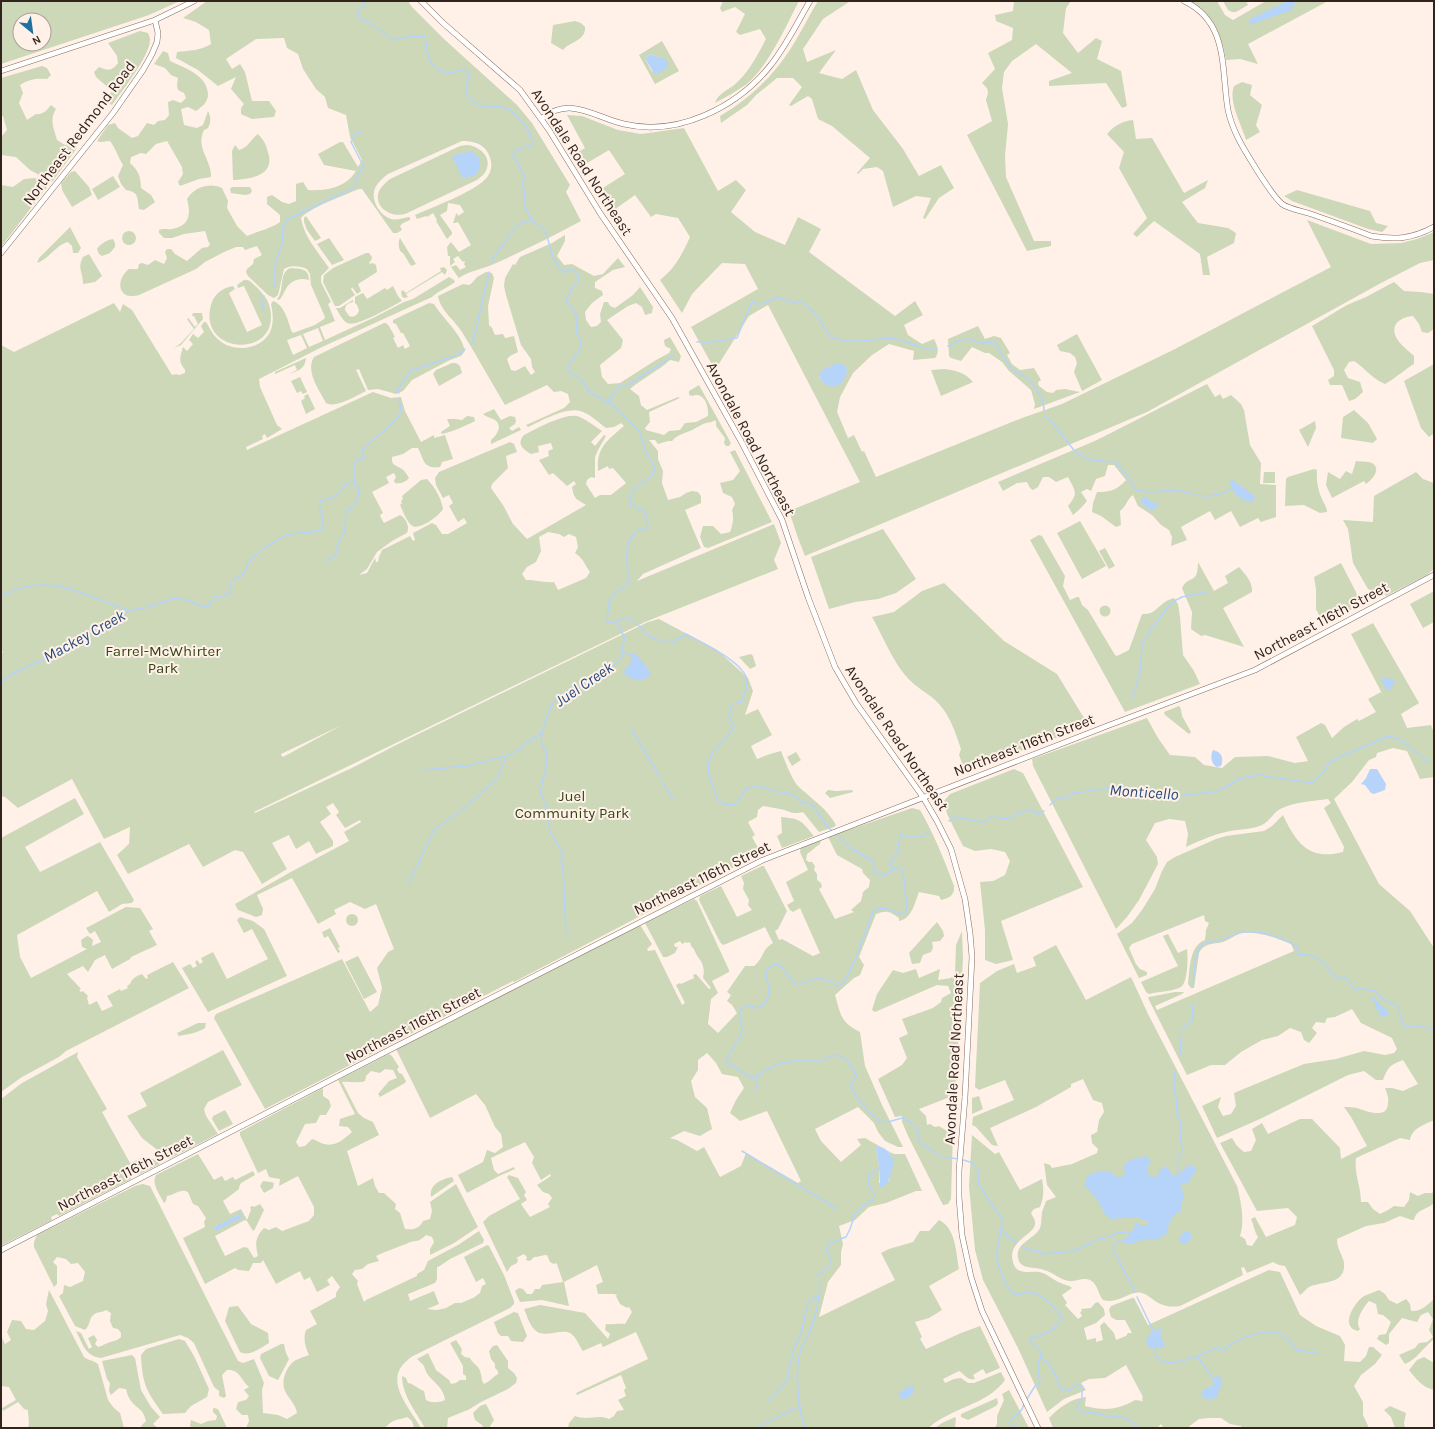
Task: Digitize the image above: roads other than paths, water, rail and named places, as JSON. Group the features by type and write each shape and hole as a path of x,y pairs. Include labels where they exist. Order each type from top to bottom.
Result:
{"street":[{"path":"1,71 155,20 194,1"},
{"name":"Avondale Road Northeast","path":"421,1 443,23 520,90 549,130 600,213 672,318 742,443 782,520 815,616 835,667 856,703 938,820 951,849 965,899 972,957 965,1097 959,1171 961,1225 970,1277 988,1326 1038,1428"},
{"path":"541,119 549,113 557,110 577,108 590,111 612,121 654,127 673,125 689,121 709,113 728,103 744,92 762,75 779,54 810,1"},
{"path":"1184,1 1202,13 1218,36 1225,70 1228,110 1235,131 1255,167 1272,193 1283,205 1371,236 1400,239 1414,236 1434,227"},
{"name":"Northeast Redmond Road","path":"1,253 113,113 143,70 157,42 158,33 155,20"},
{"name":"Northeast 116th Street","path":"1,1250 763,860 1258,668 1434,575"}],"water":[{"path":"1288,1 1295,1 1294,7 1289,11 1249,24 1250,19"},
{"path":"652,54 657,57 662,57 667,61 668,66 663,71 656,74 653,72 645,58"},
{"path":"471,151 479,158 480,166 478,171 472,177 470,176 463,179 452,156"},
{"path":"835,364 843,364 847,369 845,378 836,386 828,386 823,383 819,376 821,371"},
{"path":"1232,480 1253,494 1255,499 1252,502 1240,498 1235,493 1229,482"},
{"path":"1145,496 1152,503 1157,502 1158,507 1153,510 1149,510 1145,505 1141,504 1142,499"},
{"path":"633,653 638,656 651,674 644,679 636,680 625,675 624,671 631,661 630,654"},
{"path":"1383,678 1394,679 1395,682 1390,690 1387,690 1381,680"},
{"path":"1213,750 1222,756 1221,766 1217,767 1212,762 1211,757"},
{"path":"1370,769 1377,769 1386,784 1385,790 1374,794 1371,793 1365,785 1361,784 1366,778"},
{"path":"1372,997 1376,998 1378,1003 1389,1013 1388,1015 1383,1017 1379,1015 1378,1012 1381,1011 1381,1009 1377,1010 1375,1008 1375,1002 1372,1001"},
{"path":"878,1146 889,1152 894,1163 889,1180 883,1187 880,1187 879,1166 876,1149"},
{"path":"1147,1156 1151,1162 1147,1168 1149,1176 1157,1177 1160,1170 1167,1166 1172,1175 1178,1175 1187,1166 1194,1166 1197,1171 1191,1176 1190,1182 1182,1184 1184,1195 1181,1211 1171,1219 1167,1233 1157,1240 1142,1240 1127,1244 1121,1241 1128,1237 1130,1232 1134,1230 1135,1224 1139,1223 1147,1226 1149,1223 1139,1217 1111,1219 1104,1213 1099,1202 1084,1184 1088,1175 1100,1171 1109,1171 1119,1178 1125,1174 1124,1166 1129,1160"},
{"path":"241,1213 241,1218 216,1231 214,1229 215,1227"},
{"path":"1185,1231 1188,1231 1192,1235 1191,1239 1185,1244 1180,1242 1179,1238"},
{"path":"1161,1328 1160,1333 1165,1347 1149,1347 1146,1343 1150,1335 1153,1331"},
{"path":"1217,1376 1221,1378 1222,1385 1219,1388 1218,1396 1210,1400 1201,1396 1203,1390 1213,1385 1213,1379"},
{"path":"914,1386 914,1393 906,1399 899,1398 899,1392"}],"waterway":[{"path":"366,1 358,12 359,19 367,21 394,40 417,36 425,37 427,54 432,64 446,73 464,69 469,73 466,93 470,99 475,103 485,106 500,106 508,109 523,122 530,134 532,145 520,148 513,155 523,173 524,181 522,185 525,193 527,210 532,220 545,231 554,259 560,268 565,272 576,272 579,276 579,282 573,286 566,301 576,315 576,332 579,335 581,343 579,350 569,365 569,371 571,374 582,380 589,392 611,404 639,431 655,471 634,489 630,497 630,504 645,512 648,522 647,528 638,531 632,536 627,550 628,584 613,595 609,601 607,621 611,623 622,619 629,619 642,628 645,634 662,641 672,642 686,634 722,654 739,667 745,674 747,683 742,702 732,704 729,716 734,727 723,742 714,750 708,763 709,776 718,800 725,804 733,805 738,801 746,789 752,787 762,787 774,791 789,793 797,797 801,802 812,804 832,831"},
{"path":"275,287 275,265 282,243 283,227 288,219 356,187 357,176 364,167 351,142 356,132 363,132"},
{"name":"Mackey Creek","path":"492,263 495,255 504,244 510,233 519,224 532,220"},
{"name":"Mackey Creek","path":"471,344 473,342 489,272"},
{"path":"264,296 261,300 264,311"},
{"path":"697,342 711,342 737,338 753,302 762,304 777,297 794,303 799,301 804,303 817,316 831,337 844,341 889,338 901,340 923,348 937,348"},
{"path":"948,346 961,340 968,339 983,343 996,343 1005,361 1010,367 1027,378 1036,389 1043,402 1044,411"},
{"name":"Mackey Creek","path":"399,393 398,389 410,371 460,354 465,349"},
{"path":"611,403 610,397 618,387 628,385 674,355"},
{"name":"Mackey Creek","path":"263,549 287,535 311,532 323,528 323,521 319,508 320,501 335,497 345,485 354,482 354,464 358,459 364,458 362,450 398,418 401,410 399,399"},
{"path":"1045,417 1050,420 1077,454 1092,460 1115,462 1128,476 1136,490 1150,492 1176,490 1194,494"},
{"path":"327,563 329,559 336,555 336,548 345,530 346,511 353,506 357,500 359,489 354,483"},
{"path":"1198,495 1211,496 1232,489"},
{"name":"Mackey Creek","path":"1,686 4,679 18,671 57,654 80,636 115,620 130,610 149,607 174,598 189,600 200,606 207,607 215,596 224,596 231,592 231,582 244,573 248,563 260,551"},
{"path":"1,596 30,586 52,585 74,590 129,610"},
{"path":"1132,698 1137,685 1141,665 1142,645 1151,629 1172,602 1182,597 1206,592"},
{"name":"Juel Creek","path":"566,935 563,868 561,861 564,856 550,831 546,806 540,792 546,767 547,755 541,741 542,732 550,708 556,699 574,687 593,679 617,663 622,656 622,646 625,640 617,621"},
{"path":"622,652 630,654"},
{"path":"631,729 640,743"},
{"path":"421,770 467,766 506,756 520,749 524,744 542,733"},
{"name":"Monticello","path":"1050,805 1056,799 1067,799 1073,793 1111,788 1168,797 1219,791 1239,779 1258,775 1312,783 1321,775 1331,761 1388,736 1401,740 1430,763"},
{"path":"641,745 660,777"},
{"path":"408,884 435,829 463,809 497,779 506,756"},
{"path":"662,782 673,799"},
{"name":"Monticello","path":"949,821 957,817 982,822 992,817 1006,819 1031,810 1038,814 1044,811"},
{"name":"Monticello","path":"893,869 890,864 898,852 900,834 905,837 921,837 930,831"},
{"path":"835,833 851,848 873,861 875,872 883,876 899,867 903,871 907,906 905,912 897,913 883,908 873,912 858,953 844,983 837,986 824,979 815,979 801,984 795,984 780,965 775,964 766,970 769,987 767,999 764,1005 756,1008 747,1005 740,1011 742,1027 741,1035 730,1053 727,1062 750,1077 756,1076 778,1064 792,1061 824,1061 831,1056 838,1055 848,1061 857,1076 851,1084 851,1088 866,1109 879,1121 888,1122 902,1118 909,1121 915,1126 919,1133 919,1140 923,1145 941,1157 960,1159 975,1165 979,1174 978,1184 1002,1219 997,1248 997,1258 1001,1272 1011,1292 1014,1294 1029,1292 1039,1295 1044,1298 1062,1318 1050,1331 1030,1339 1041,1352 1038,1363 1040,1380 1039,1384 1035,1386 1027,1399"},
{"path":"1193,986 1197,954 1202,945 1220,941 1243,932 1264,933 1296,946 1299,955 1317,958 1325,964 1336,979 1344,977 1354,988 1376,991 1383,1000 1399,1006 1400,1018 1405,1026 1419,1026 1434,1029"},
{"path":"1182,1030 1193,1018 1192,1003"},
{"path":"1180,1055 1181,1036"},
{"path":"1175,1072 1174,1087 1177,1103 1176,1113 1181,1122 1180,1131 1182,1151 1177,1161 1178,1169 1175,1175"},
{"path":"756,1077 756,1091"},
{"path":"742,1151 836,1208"},
{"path":"817,1276 828,1267 830,1258 826,1249 829,1243 846,1237 855,1214 864,1205 873,1200 874,1193 868,1184 869,1175 879,1169"},
{"path":"1002,1229 1007,1236 1017,1242"},
{"path":"1022,1247 1029,1250 1036,1250 1043,1254 1073,1251 1090,1244 1094,1240 1109,1237 1117,1233 1130,1232"},
{"path":"1121,1241 1116,1242 1113,1246 1114,1251 1135,1292"},
{"path":"805,1428 800,1409 797,1374 798,1363 803,1344 810,1331 818,1302 820,1288 819,1283"},
{"path":"769,1401 789,1378 789,1368 794,1349 802,1330 808,1302 818,1296"},
{"path":"1137,1297 1153,1330"},
{"path":"1155,1348 1157,1357 1163,1362 1172,1363 1193,1358 1219,1347 1222,1351 1233,1343 1255,1334 1275,1332 1285,1337 1297,1350 1317,1353"},
{"path":"1198,1357 1213,1379"},
{"path":"1041,1358 1049,1363 1061,1388 1069,1391 1077,1384 1082,1387 1082,1399 1078,1404 1078,1410 1106,1416 1125,1418 1132,1422 1137,1428"},
{"path":"1017,1428 1011,1423 1012,1418 1021,1411 1024,1404"},
{"path":"756,1428 800,1406"}],"park label":[{"name":"Farrel-McWhirter Park","path":"163,660"},
{"name":"Juel Community Park","path":"572,804"}]}
